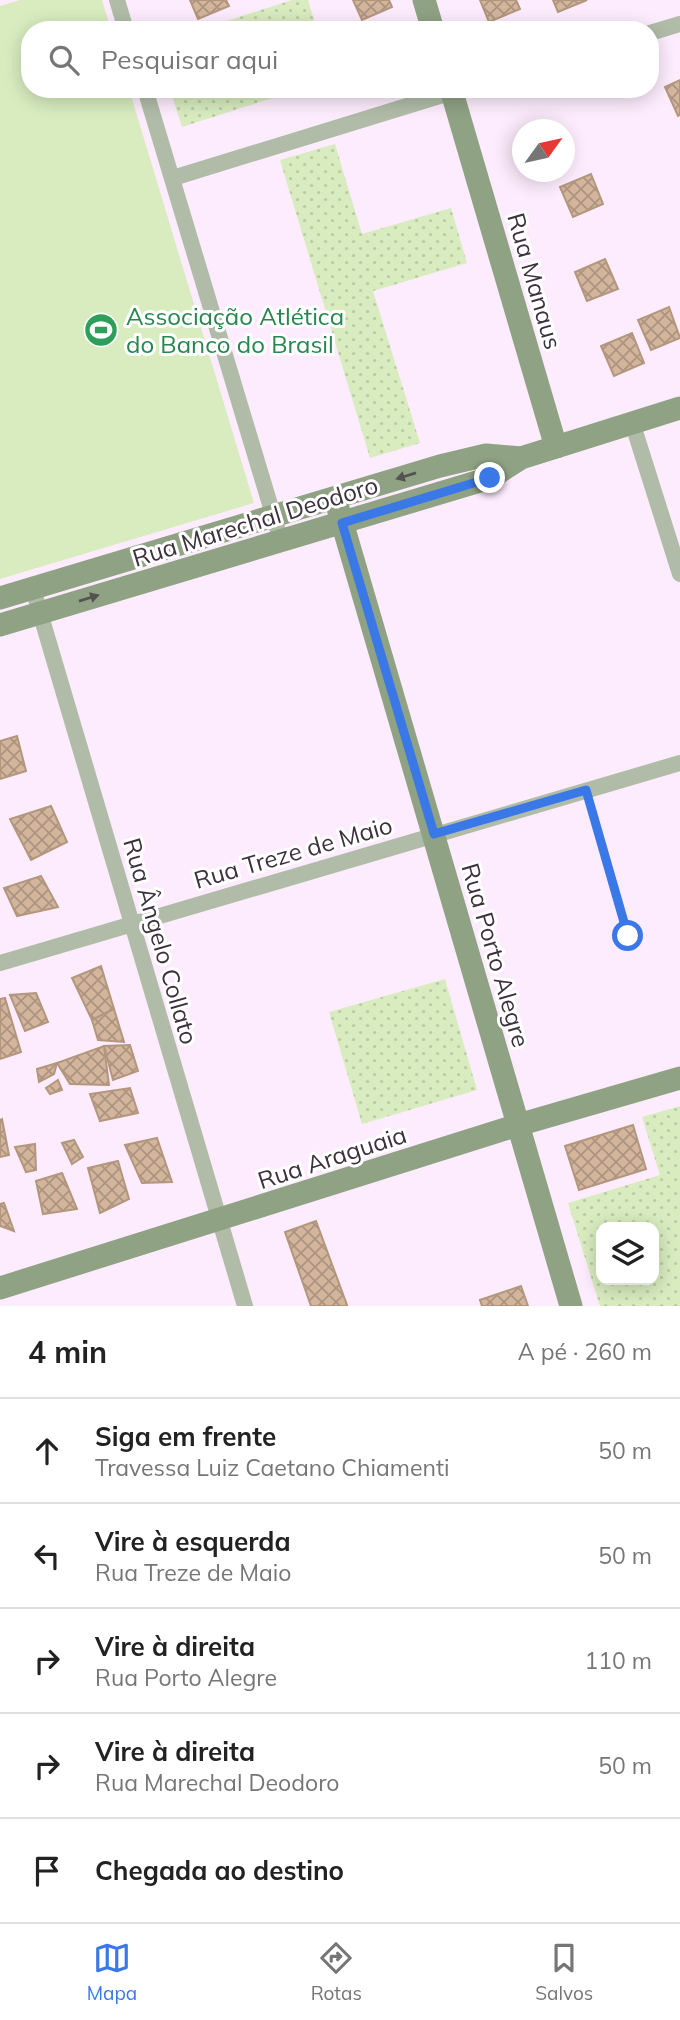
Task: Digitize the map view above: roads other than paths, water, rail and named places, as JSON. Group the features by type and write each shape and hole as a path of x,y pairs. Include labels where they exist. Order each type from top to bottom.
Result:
{"street":[{"path":"117,0 123,21"},
{"path":"424,0 430,21"},
{"path":"659,30 680,24"},
{"path":"148,98 281,541"},
{"path":"173,178 429,98"},
{"name":"Rua Manaus","path":"457,98 556,447"},
{"name":"Rua Marechal Deodoro","path":"0,625 447,492 490,478 521,458 680,408"},
{"path":"632,422 680,573"},
{"name":"Rua Marechal Deodoro","path":"0,598 440,466 486,455 521,458"},
{"path":"440,466 447,492"},
{"name":"Rua Porto Alegre","path":"335,498 571,1306"},
{"path":"161,550 169,575"},
{"name":"Rua Ângelo Collato","path":"33,589 245,1306"},
{"name":"Rua Treze de Maio","path":"0,962 680,763"},
{"name":"Rua Araguaia","path":"0,1288 518,1125 680,1078"}],"lane":[{"path":"586,790 628,936"}],"place":[{"name":"Associação Atlética do Banco do Brasil","path":"101,330"}]}
